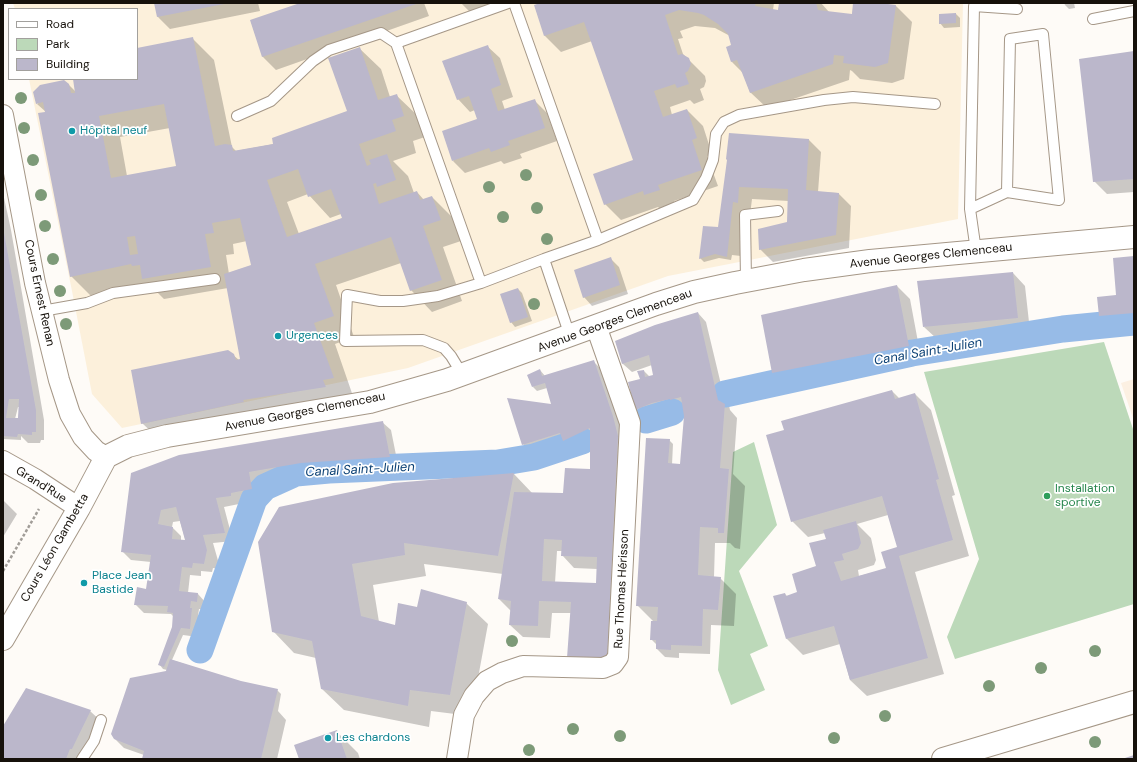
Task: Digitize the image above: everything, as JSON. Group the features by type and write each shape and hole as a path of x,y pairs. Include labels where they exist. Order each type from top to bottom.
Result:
{"main road":[{"name":"Avenue Georges Clemenceau","path":"106,457 128,446 168,436 370,402 462,374 694,292 804,270 856,263 1134,237"},
{"name":"Cours Léon Gambetta","path":"3,640 79,508 106,457"},
{"path":"943,759 1134,702"}],"street":[{"name":"Cours Ernest Renan","path":"3,115 42,311 59,380 70,414 83,437 96,451 106,457"},
{"name":"Rue Thomas Hérisson","path":"457,759 464,716 474,696 487,682 502,673 523,666 602,668 613,664 618,657 630,423 596,326"},
{"name":"Grand'Rue","path":"3,461 79,508"}],"lane":[{"path":"396,43 508,3"},
{"path":"514,3 598,240"},
{"path":"976,251 970,209 974,6 1017,9"},
{"path":"1093,19 1134,11"},
{"path":"237,116 271,101 313,62 330,50 381,33 396,43 481,283"},
{"path":"970,209 1007,192 1059,200 1043,34 1010,39 1007,192"},
{"path":"462,374 451,356 444,348 423,340 345,341 347,294 380,301 403,301 438,296 481,283 598,240 693,200 706,178 713,160 716,134 724,122 739,115 824,100 853,97 935,104"},
{"path":"746,281 745,215 778,211"},
{"path":"544,259 570,336"},
{"path":"42,311 87,303 113,293 216,279"},
{"path":"82,759 94,741 101,720"}],"path":[{"path":"3,571 50,490"}],"shaded area":[{"path":"13,3 963,3 958,219 668,276 408,368 122,428 92,394 29,80 138,80 138,8 15,8"},
{"path":"1134,379 1134,421 1121,383"}],"green space":[{"name":"Installation sportive","path":"1104,342 1134,432 1134,604 955,659 947,637 979,559 924,372"},
{"path":"754,442 777,525 739,571 768,646 750,654 765,690 731,705 718,670 733,452"}],"building":[{"path":"154,3 224,3 224,4 157,17"},
{"path":"300,3 419,3 262,57 250,20"},
{"path":"540,3 756,3 755,6 778,10 779,3 816,3 818,10 852,14 853,3 880,3 896,5 888,63 875,67 843,63 844,56 834,55 833,64 750,93 737,60 731,62 726,47 731,45 728,34 718,24 698,13 679,10 665,15 678,55 682,54 689,58 691,64 688,71 685,73 689,84 677,88 675,84 654,91 663,117 687,109 697,138 692,140 702,170 658,185 660,190 644,195 643,191 604,205 593,174 633,160 584,22 544,36 534,5"},
{"path":"956,13 956,23 939,24 939,14"},
{"path":"193,37 215,146 225,144 232,145 233,151 273,144 272,138 347,111 328,58 360,47 378,100 397,94 404,116 392,120 396,131 359,144 367,166 371,164 369,160 387,154 396,180 377,187 376,183 373,184 379,204 417,191 420,200 432,196 441,220 423,226 442,280 410,291 391,237 315,264 334,316 314,323 334,378 323,380 326,387 243,400 244,402 141,424 131,370 228,350 234,354 236,360 240,359 224,274 251,265 240,218 212,223 214,233 205,234 211,267 142,279 140,265 132,266 131,264 70,277 38,113 45,112 43,102 36,104 33,92 40,85 64,80 69,84 71,93 75,93 73,80 138,80 138,48","holes":["164,104 176,166 111,178 99,116","298,169 308,197 331,189 342,218 287,237 267,180","135,236 138,254 130,255 127,237"]},
{"path":"488,45 501,85 491,89 498,111 535,99 545,128 508,141 510,145 491,152 489,148 452,161 442,131 477,119 469,96 457,100 442,61"},
{"path":"1134,51 1134,179 1093,182 1079,59"},
{"path":"729,133 809,139 806,190 839,193 836,235 759,250 758,229 787,222 788,189 739,187 738,203 733,202 727,257 715,254 699,259 703,226 718,227"},
{"path":"3,227 36,410 36,432 32,432 32,435 18,434 17,437 3,436","holes":["9,399 19,399 18,418 6,418"]},
{"path":"1134,256 1134,313 1099,316 1097,297 1116,295 1113,258"},
{"path":"611,257 620,285 583,298 574,270"},
{"path":"1013,272 1018,318 923,327 917,281"},
{"path":"897,285 909,346 772,373 761,315"},
{"path":"518,288 528,317 510,323 500,294"},
{"path":"698,312 718,400 725,404 720,468 729,469 724,533 718,533 718,528 700,527 698,575 721,577 718,610 703,609 702,646 671,645 671,650 656,649 656,640 650,640 651,621 657,621 658,607 636,606 646,438 670,439 668,463 680,464 684,416 681,397 652,403 635,410 628,382 640,379 637,371 644,370 645,377 653,375 649,355 622,364 615,341 655,325"},
{"path":"594,360 613,416 618,436 607,660 567,658 571,602 539,601 538,626 509,625 511,601 498,599 514,492 563,493 565,468 590,469 590,428 563,441 560,433 522,445 507,398 551,404 545,383 532,387 527,375 540,369 542,376","holes":["544,539 562,540 561,556 597,557 596,583 542,581"]},
{"path":"892,390 895,399 915,393 939,479 936,480 953,540 899,556 928,658 850,680 834,626 786,639 773,596 785,593 786,596 797,592 792,574 816,566 809,543 826,539 823,530 856,521 861,543 858,549 842,554 844,560 834,562 841,581 886,568 881,552 897,547 882,496 791,522 766,435 784,430 781,421"},
{"path":"383,421 390,457 301,463 249,472 252,489 231,493 231,496 216,498 225,533 203,535 207,550 204,564 193,563 192,568 182,567 179,591 198,593 197,602 191,601 190,608 192,608 190,629 181,628 164,667 158,665 172,627 173,613 167,612 168,606 134,605 137,587 146,589 151,555 121,552 131,473 179,455","holes":["176,507 185,540 172,539 173,527 158,524 161,510"]},
{"path":"514,473 498,556 404,543 405,555 352,564 361,616 395,625 398,603 417,607 421,589 467,602 450,695 410,690 408,706 321,689 312,641 272,632 258,542 279,507 393,483"},
{"path":"170,659 241,681 278,689 261,759 142,759 144,751 114,739 111,734 130,678 166,671"},
{"path":"26,688 91,710 66,759 3,759 3,726"},
{"name":"Les chardons","path":"337,730 347,759 299,759 294,745"},
{"path":"1134,755 1134,759 1122,759"}],"waterway":[{"name":"Canal Saint-Julien","path":"725,394 912,353 1063,329 1134,322"},
{"name":"Canal Saint-Julien","path":"646,420 672,412"},
{"name":"Canal Saint-Julien","path":"200,650 254,499 265,487 296,473 329,470 498,463 534,457 582,441"}],"place":[{"name":"Hôpital neuf","path":"72,131"},
{"name":"Urgences","path":"278,336"},
{"name":"Installation sportive","path":"1047,496"},
{"name":"Place Jean Bastide","path":"84,583"},
{"name":"Les chardons","path":"328,738"}]}
